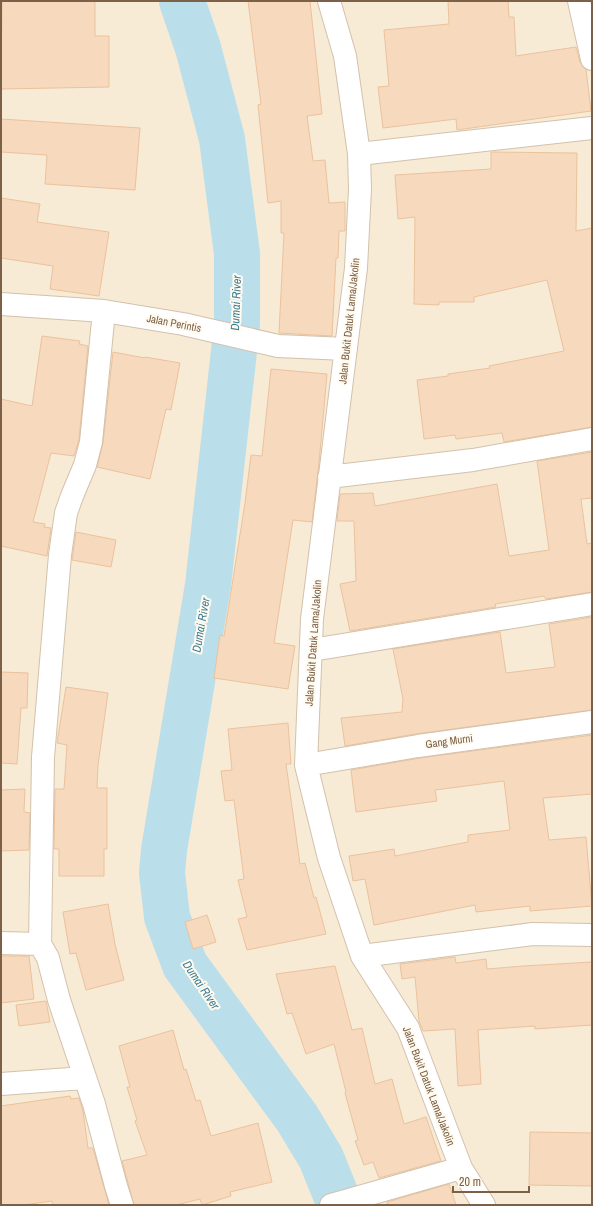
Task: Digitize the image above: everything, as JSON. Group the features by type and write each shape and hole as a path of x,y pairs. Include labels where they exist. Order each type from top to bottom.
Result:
{"street":[{"name":"Jalan Bukit Datuk Lama/Jakolin","path":"329,1 345,56 359,154 359,228 356,268 312,619 312,650 306,764 329,858 362,956 408,1028 461,1168 484,1205"},
{"path":"579,1 592,59"},
{"path":"359,154 592,128"},
{"name":"Jalan Perintis","path":"1,304 104,311 183,324 278,346 346,349"},
{"path":"104,311 92,442 85,465 66,513 60,555 43,757 40,944 48,958 59,1000 122,1205"},
{"path":"329,477 473,460 592,439"},
{"path":"312,650 592,604"},
{"name":"Gang Murni","path":"306,764 418,746 592,722"},
{"path":"362,956 533,934 592,935"},
{"path":"1,943 40,944"},
{"path":"1,1084 84,1078"},
{"path":"331,1205 461,1168"}],"shaded area":[{"path":"1,1 592,1 592,1205 1,1205"}],"building":[{"path":"2,1 95,1 95,36 109,36 109,87 1,89"},
{"path":"248,1 310,1 322,114 307,116 313,161 325,160 329,203 345,202 345,231 339,231 338,258 336,258 332,336 279,333 284,233 281,233 281,201 268,203 258,105 261,104"},
{"path":"448,1 508,1 509,17 514,17 516,56 576,47 580,62 586,69 591,111 457,130 456,119 383,128 378,87 389,86 384,30 449,24"},
{"path":"1,119 140,128 135,190 45,184 47,155 1,152"},
{"path":"491,152 577,153 576,231 592,228 592,427 504,442 502,433 456,439 455,435 424,439 417,380 490,368 489,366 564,351 547,280 474,297 474,302 439,302 439,305 414,304 415,217 398,219 395,175 491,169"},
{"path":"1,198 40,204 37,222 109,232 99,296 50,289 53,266 1,258"},
{"path":"42,336 80,341 79,344 88,346 79,440 74,456 51,453 33,522 45,524 44,527 51,528 47,556 1,546 1,399 32,406"},
{"path":"113,352 180,363 171,410 166,409 150,479 97,467 103,443"},
{"path":"271,369 327,374 312,522 293,520 274,643 295,646 288,689 214,678 220,635 224,636 251,455 262,456"},
{"path":"592,452 592,498 581,499 587,544 592,543 592,592 546,599 544,596 495,604 496,607 350,631 340,584 356,581 354,521 337,521 340,494 373,493 375,506 497,484 509,556 549,550 537,461"},
{"path":"76,532 116,540 111,567 72,560"},
{"path":"592,617 592,710 416,734 345,746 341,718 402,712 403,699 393,649 500,632 506,673 555,667 549,624"},
{"path":"1,672 28,673 27,708 21,708 17,764 1,763"},
{"path":"66,687 108,693 98,765 97,788 107,788 107,849 104,849 104,876 59,876 59,849 54,849 55,789 64,789 67,745 57,743"},
{"path":"288,723 291,764 286,764 300,864 305,863 314,898 316,897 326,934 247,950 238,919 247,917 238,880 244,879 234,800 225,801 221,771 232,770 228,729"},
{"path":"592,735 592,794 543,798 549,840 586,837 592,906 530,911 530,906 476,912 475,905 374,925 365,879 353,881 349,856 394,849 395,856 468,842 468,835 510,830 504,781 435,790 437,801 356,812 351,770 420,758"},
{"path":"25,789 24,812 30,813 29,850 1,851 1,790"},
{"path":"108,904 115,944 124,980 86,990 76,953 70,954 63,912"},
{"path":"207,915 216,942 193,949 185,922"},
{"path":"1,956 29,956 34,999 1,1003"},
{"path":"455,957 456,963 486,959 487,969 592,962 592,1025 535,1029 535,1026 478,1030 481,1084 458,1086 455,1029 423,1031 419,1021 415,977 402,979 400,964"},
{"path":"335,966 352,1030 362,1028 375,1084 392,1079 404,1124 426,1117 441,1161 379,1178 373,1162 364,1165 355,1141 358,1140 345,1093 334,1044 306,1054 292,1013 287,1014 276,974"},
{"path":"46,1001 50,1022 19,1026 16,1005"},
{"path":"173,1030 184,1070 186,1069 196,1101 200,1100 211,1136 258,1123 272,1182 230,1192 231,1196 202,1205 200,1199 176,1205 134,1205 122,1161 147,1155 135,1121 137,1120 127,1087 130,1087 119,1046"},
{"path":"70,1096 71,1099 79,1098 83,1111 88,1148 93,1148 109,1205 53,1205 52,1201 23,1205 1,1205 1,1106"},
{"path":"530,1132 592,1133 592,1186 529,1185"},
{"path":"449,1184 456,1205 388,1205 387,1202"}],"waterway":[{"name":"Dumai River","path":"182,1 198,48 222,139 237,254 237,324 208,585 164,850 162,873 167,917 185,965 297,1118 321,1158 340,1205"}]}
